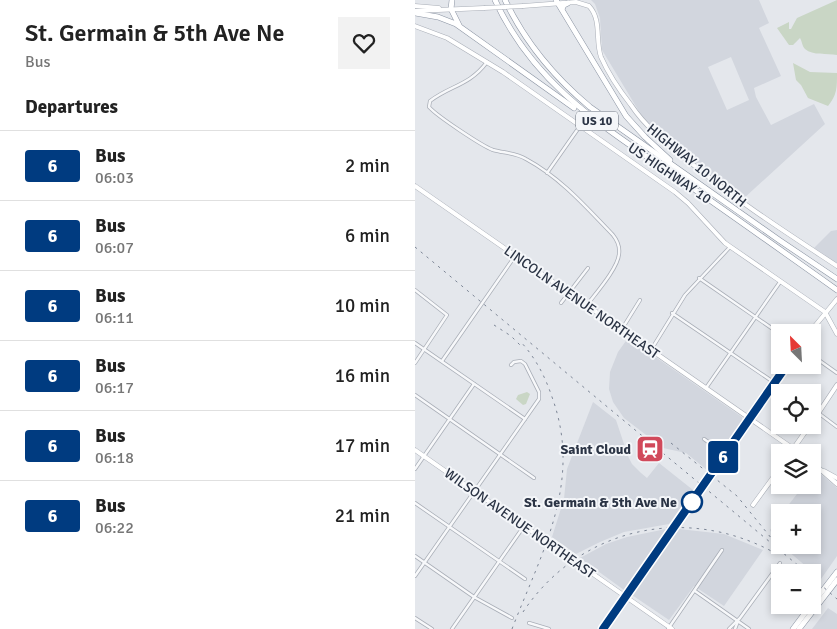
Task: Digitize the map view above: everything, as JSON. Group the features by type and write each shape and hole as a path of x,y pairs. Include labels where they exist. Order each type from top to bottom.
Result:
{"highway":[{"path":"452,0 451,9 464,31"},
{"name":"US HIGHWAY 10","path":"495,0 515,37 538,68 568,99 606,128 837,290"},
{"name":"US 10","path":"505,0 530,44 550,69 574,94 617,128 837,279"},
{"path":"557,2 630,120 655,147 707,189"},
{"path":"562,9 568,3"},
{"path":"415,12 448,21 606,128"},
{"path":"821,592 837,572"},
{"path":"799,629 837,580"},
{"path":"793,629 804,614"}],"street":[{"name":"HIGHWAY 10 NORTH","path":"451,9 523,6 557,2 581,2 589,6 593,9 597,21 599,49 602,59 630,104 657,136 740,201 837,266"},
{"path":"415,6 451,9"},
{"path":"415,12 451,9"},
{"path":"415,26 442,36 487,62 581,125 675,192 688,202 715,234 730,247 825,312 837,334"},
{"path":"487,62 479,74 434,98 429,103 432,110 482,145 494,150 521,156 547,173 571,191 613,235 619,246 618,261 587,306"},
{"path":"547,173 581,125"},
{"name":"LINCOLN AVENUE NORTHEAST","path":"415,186 750,418 783,444"},
{"path":"651,350 673,313 699,278 730,247"},
{"path":"443,361 515,256"},
{"path":"561,303 588,268"},
{"path":"699,278 771,328"},
{"path":"706,388 780,282"},
{"path":"415,290 447,314 415,363"},
{"path":"816,324 837,298"},
{"path":"622,329 640,300"},
{"path":"673,313 774,383"},
{"path":"415,343 525,419"},
{"path":"415,576 539,399 539,392 525,364 518,361 511,365"},
{"path":"821,362 837,373"},
{"path":"603,629 780,374"},
{"path":"415,469 474,384"},
{"path":"821,409 837,385"},
{"path":"415,395 534,478"},
{"path":"821,415 837,427"},
{"path":"704,439 725,454"},
{"name":"WILSON AVENUE NORTHEAST","path":"415,450 670,628"},
{"path":"822,470 837,478"},
{"path":"822,470 837,484"},
{"path":"753,505 771,480"},
{"path":"415,503 525,580"},
{"path":"452,629 525,526"},
{"path":"670,628 722,550"},
{"path":"415,556 474,597 511,618"},
{"path":"735,629 738,621 780,563"},
{"path":"695,591 749,629"},
{"path":"415,618 432,629"},
{"path":"729,629 738,621"},
{"path":"529,623 549,629"}],"shaded area":[{"path":"591,0 759,0 769,23 759,28 781,76 754,88 756,97 771,125 814,104 825,124 742,200 666,140 643,118 602,50 600,18 595,4","holes":["731,57 749,100 727,110 708,67"]},
{"path":"837,230 837,264 814,248 831,231"},
{"path":"628,338 742,417 742,420 707,470 686,453 663,448 624,418 613,402 609,389 610,372 618,352"},
{"path":"593,402 616,420 628,456 632,464 641,473 647,478 659,463 693,490 669,524 624,532 576,554 552,537 564,499 567,469"},
{"path":"821,474 837,488 837,556 821,579 821,564 803,564 792,554 821,554 821,504 789,504 797,494 821,494"},
{"path":"666,529 624,590 580,558 606,544 627,537"},
{"path":"679,529 724,534 763,550 724,606 694,586 669,620 632,595"},
{"path":"828,608 837,614 837,629 812,629"}],"green space":[{"path":"837,0 837,55 808,51 804,48 800,38 793,45 789,45 777,28 789,22 789,29 791,29 797,18"},
{"path":"793,63 810,72 837,73 836,91 828,106 808,98 796,80"},
{"path":"527,392 530,394 526,404 523,405 516,399 518,395"}],"railway":[{"path":"415,247 796,564"},
{"path":"494,325 511,336 523,348"},
{"path":"512,629 546,544 555,516 561,487 563,458 560,428 552,397 543,374 520,341"},
{"path":"671,443 737,496 771,538"},
{"path":"523,612 547,583 574,560 604,543 637,532 671,528 706,530 741,538 771,551"},
{"path":"821,585 837,599"}],"bus line":[{"name":"6","path":"603,629 781,374"}],"place":[{"name":"Saint Cloud","path":"650,449"},
{"name":"St. Germain & 5th Ave Ne","path":"692,502"}]}
